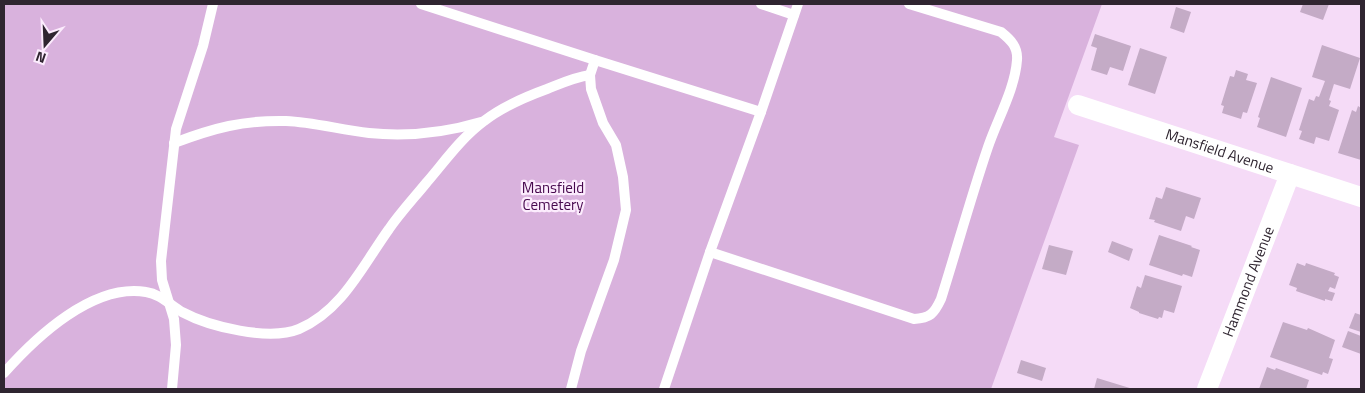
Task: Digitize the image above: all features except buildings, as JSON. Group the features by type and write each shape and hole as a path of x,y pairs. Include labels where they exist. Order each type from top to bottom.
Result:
{"street":[{"name":"Mansfield Avenue","path":"1078,105 1361,197"},
{"name":"Hammond Avenue","path":"1208,389 1290,174"}],"lane":[{"path":"172,389 176,345 174,319 162,280 161,261 174,143 179,120 203,46 213,4"},
{"path":"421,4 760,112"},
{"path":"760,4 794,15"},
{"path":"664,389 710,252 798,4"},
{"path":"710,252 914,318 925,318 935,311 941,299 988,146 1014,77 1017,59 1016,48 1011,40 1001,32 909,4"},
{"path":"571,389 581,350 614,260 626,210 623,177 616,145 603,123 594,100 590,75 595,60"},
{"path":"4,373 40,335 68,315 99,299 131,290 156,295 190,316 236,330 258,334 277,334 298,329 313,322 327,312 344,294 390,228 460,144 485,121 498,111 533,94 579,77 590,75"},
{"path":"174,143 211,129 239,123 287,121 368,133 416,135 458,129 485,121"}],"green space":[{"name":"Mansfield Cemetery","path":"4,4 1102,4 1054,137 1079,145 991,389 4,389"}]}
